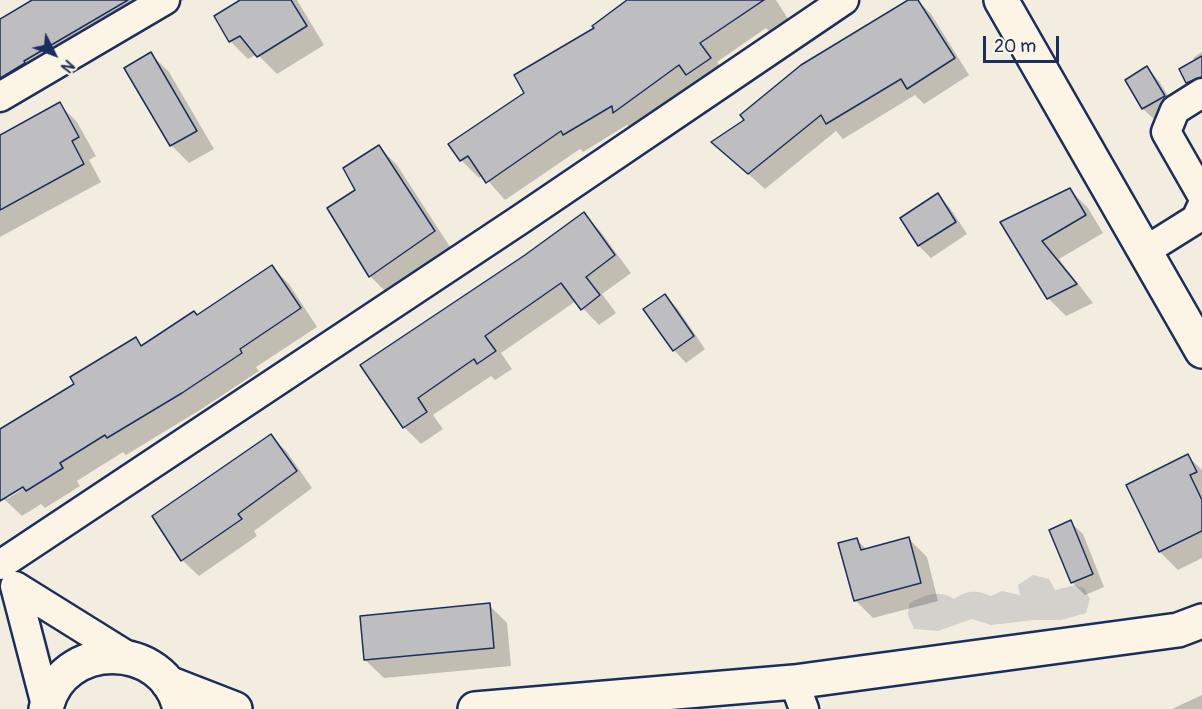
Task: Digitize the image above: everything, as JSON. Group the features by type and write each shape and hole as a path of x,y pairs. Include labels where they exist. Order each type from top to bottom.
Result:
{"main road":[{"path":"1001,0 1202,351"},
{"path":"475,709 799,695 1178,630 1202,621"},
{"path":"46,707 55,687 69,671 87,661 108,656 129,657 144,663 158,672 174,696 235,709"}],"street":[{"path":"0,97 165,0"},
{"path":"4,569 844,0"},
{"path":"1202,93 1175,110 1166,132 1202,195"},
{"path":"1145,251 1196,219 1202,206"},
{"path":"4,569 129,657"},
{"path":"4,569 46,707"}],"shaded area":[{"path":"1033,575 1049,579 1055,590 1076,585 1085,589 1090,599 1086,613 1061,620 1034,620 991,625 972,619 938,631 914,629 908,615 909,604 931,594 943,594 954,599 972,592 991,596 1002,591 1020,595 1018,585"}],"building":[{"path":"32,0 128,0 24,61 25,63 0,78 0,19"},
{"path":"240,0 291,0 307,26 257,57 240,36 229,42 214,16"},
{"path":"627,0 764,0 700,43 711,58 686,75 679,65 613,113 612,106 563,135 561,131 486,183 468,156 460,161 448,144 524,93 514,75 594,28 592,26"},
{"path":"908,0 918,0 955,58 907,89 901,79 826,124 821,115 748,174 711,142 744,120 740,115 801,65"},
{"path":"151,52 197,131 170,146 124,68"},
{"path":"1202,56 1202,77 1186,83 1179,69"},
{"path":"1147,66 1165,96 1142,109 1125,80"},
{"path":"60,102 79,137 72,141 84,164 0,210 0,135"},
{"path":"379,145 435,231 369,277 327,208 355,190 343,168"},
{"path":"1070,188 1086,215 1042,241 1077,284 1047,299 1000,222"},
{"path":"938,193 956,222 918,246 900,218"},
{"path":"584,212 615,255 586,277 600,295 581,310 561,283 485,336 496,351 477,364 474,359 418,398 427,412 403,428 360,365 525,255"},
{"path":"272,265 301,308 240,349 242,353 182,393 107,438 105,435 60,463 63,468 26,491 23,487 0,501 0,429 74,384 70,377 136,337 141,346 194,311 197,315"},
{"path":"665,294 694,336 673,351 643,309"},
{"path":"271,434 297,471 238,514 242,519 181,561 152,516"},
{"path":"1188,454 1197,472 1190,475 1202,500 1202,531 1159,552 1126,485"},
{"path":"1071,520 1093,574 1071,583 1049,530"},
{"path":"909,537 921,583 854,601 838,543 857,538 861,550"},
{"path":"490,603 494,648 364,660 360,616"}]}
